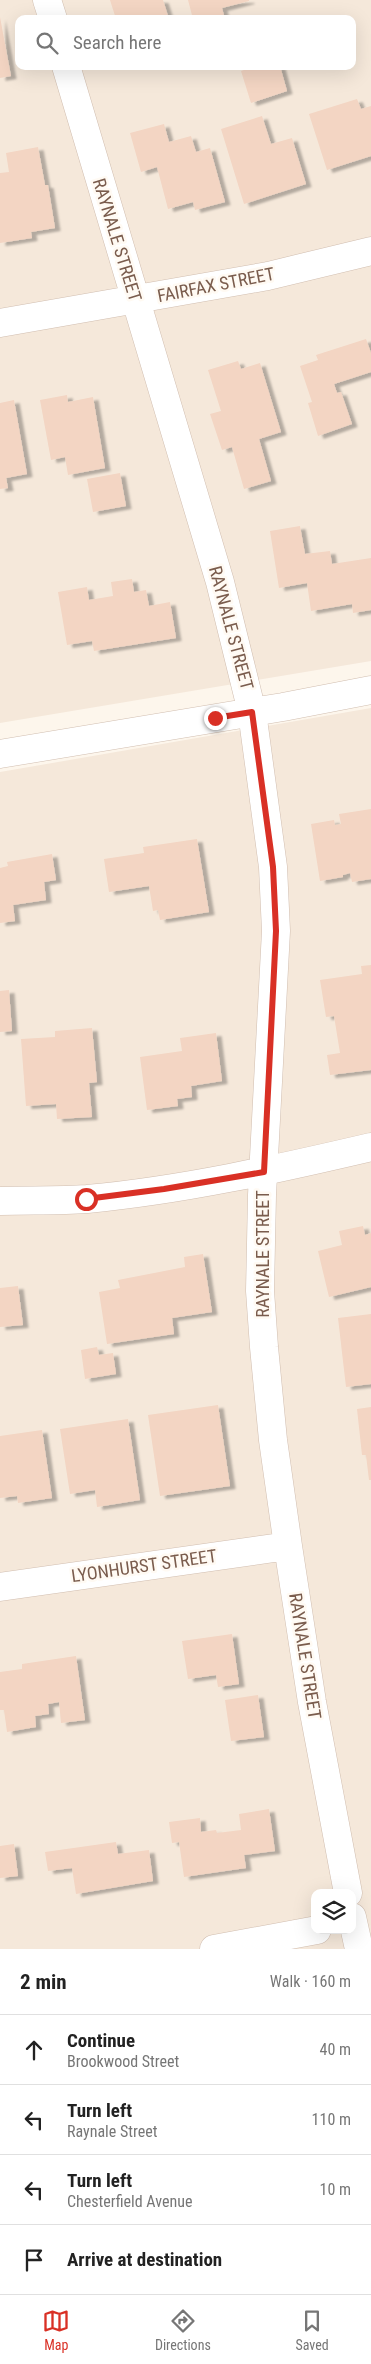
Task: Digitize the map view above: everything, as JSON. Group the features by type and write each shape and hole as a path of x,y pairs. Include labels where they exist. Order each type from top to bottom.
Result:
{"street":[{"path":"48,0 52,15"},
{"name":"RAYNALE STREET","path":"67,70 220,582 252,712 273,867 276,931 260,1291 263,1337 273,1440 288,1546 312,1702 347,1889"},
{"name":"FAIRFAX STREET","path":"0,323 268,276 371,251"},
{"path":"0,754 371,690"},
{"path":"0,1201 86,1199 164,1189 264,1172 371,1147"},
{"name":"LYONHURST STREET","path":"0,1587 288,1546"},
{"path":"357,1920 358,1949"},
{"path":"214,1949 311,1931"}],"shaded area":[{"path":"0,0 371,0 371,661 0,723"},
{"path":"371,708 371,1949 0,1949 0,772"}],"building":[{"path":"110,0 163,0 168,15 115,15"},
{"path":"188,0 249,0 222,8 224,15 192,15"},
{"path":"0,17 11,76 0,78"},
{"path":"281,70 287,91 251,103 241,71"},
{"path":"357,99 361,109 371,106 371,156 327,170 309,114"},
{"path":"262,116 271,144 292,138 306,184 244,204 221,129"},
{"path":"164,124 169,142 191,136 196,152 210,148 225,202 195,210 193,202 168,209 157,167 141,172 130,133"},
{"path":"38,147 45,185 48,185 55,228 31,232 32,238 0,243 0,173 9,172 6,153"},
{"path":"366,339 371,353 371,372 334,384 337,393 341,392 352,424 318,436 308,403 312,402 300,366 318,360 316,355"},
{"path":"238,361 241,369 260,363 281,432 259,439 271,481 244,489 232,447 222,450 210,414 221,411 208,370"},
{"path":"67,395 68,402 93,397 105,468 68,475 65,457 51,460 40,400"},
{"path":"14,400 27,474 6,478 8,488 0,489 0,403"},
{"path":"120,473 126,506 93,512 87,479"},
{"path":"300,526 305,554 330,551 332,564 371,558 371,610 353,613 352,604 311,611 307,583 279,588 270,531"},
{"path":"132,579 134,592 146,590 149,606 170,602 176,638 94,651 92,641 67,645 58,592 87,587 89,600 113,596 111,582"},
{"path":"371,809 371,879 352,882 350,873 343,875 343,877 320,881 311,824 334,820 335,825 341,824 339,814"},
{"path":"197,839 209,912 160,920 158,910 153,911 149,886 109,892 104,859 144,853 143,847"},
{"path":"52,854 56,880 44,882 46,900 13,905 15,921 0,923 0,868 8,866 7,862"},
{"path":"371,965 371,1070 330,1075 327,1055 340,1053 334,1016 326,1017 320,980 362,974 361,966"},
{"path":"9,990 12,1031 0,1032 0,991"},
{"path":"92,1028 97,1082 89,1083 92,1117 57,1119 56,1104 26,1106 21,1039 55,1037 55,1031"},
{"path":"216,1033 222,1081 191,1086 192,1097 177,1099 178,1106 147,1110 140,1057 182,1051 180,1038"},
{"path":"363,1226 365,1235 371,1233 371,1287 329,1297 318,1251 342,1245 339,1231"},
{"path":"203,1254 212,1312 172,1318 174,1334 107,1344 99,1292 120,1288 118,1280 185,1267 184,1257"},
{"path":"18,1286 23,1325 0,1327 0,1288"},
{"path":"371,1314 371,1384 346,1387 338,1318"},
{"path":"97,1347 99,1355 113,1353 116,1374 85,1379 81,1350"},
{"path":"218,1405 230,1486 160,1496 148,1415"},
{"path":"371,1407 371,1480 369,1480 366,1455 362,1455 357,1409"},
{"path":"128,1419 140,1500 97,1507 95,1490 70,1494 60,1429"},
{"path":"42,1430 52,1498 18,1503 17,1496 0,1498 0,1436"},
{"path":"232,1634 239,1684 218,1687 216,1675 188,1679 182,1641"},
{"path":"76,1656 85,1720 61,1723 59,1702 48,1704 49,1714 35,1716 36,1727 7,1732 4,1710 0,1710 0,1672 22,1669 22,1664"},
{"path":"258,1695 264,1737 231,1741 225,1700"},
{"path":"269,1809 275,1851 244,1855 246,1868 184,1877 179,1842 172,1843 169,1822 200,1818 201,1832 216,1830 217,1833 241,1830 239,1814"},
{"path":"116,1842 118,1854 149,1850 153,1881 76,1894 72,1868 48,1871 45,1852"},
{"path":"14,1844 18,1876 0,1878 0,1846"}],"route":[{"path":"86,1199 164,1189 264,1172 276,931 273,867 252,712 215,718"}]}
